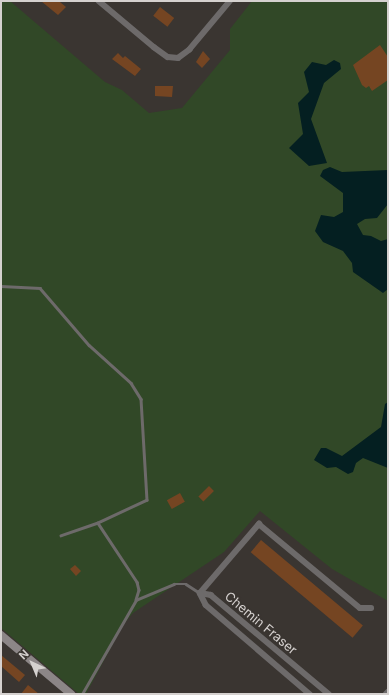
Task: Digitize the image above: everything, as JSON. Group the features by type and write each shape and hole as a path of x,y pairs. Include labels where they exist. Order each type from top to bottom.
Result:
{"street":[{"path":"99,1 168,57 178,58 189,50 230,1"},
{"path":"200,593 259,524 360,608 371,608"},
{"name":"Chemin Fraser","path":"200,593 206,605 310,694"},
{"name":"Chemin Fraser","path":"200,593 211,594 329,694"},
{"path":"1,635 71,694"}],"lane":[{"path":"1,286 40,288 89,345 132,383 142,399 147,500 98,523 61,536"},
{"path":"82,694 136,600 139,590 134,575 98,523"},
{"path":"136,600 174,584 186,584 200,593"}],"green space":[{"path":"1,1 10,1 105,82 122,90 149,113 182,108 230,50 230,29 252,1 388,1 388,601 332,569 260,511 224,552 133,613 123,625 86,694 79,694 1,628"}],"water":[{"path":"334,60 340,63 341,69 324,83 311,119 327,163 309,166 289,148 303,134 298,103 309,92 304,72 312,62 326,65"},
{"path":"330,167 342,172 388,170 388,204 377,218 365,219 357,224 363,235 371,236 381,241 388,239 388,289 383,293 353,272 352,263 343,251 323,242 315,231 321,215 334,217 343,212 343,193 320,176 323,170"},
{"path":"388,402 388,468 363,458 356,463 353,472 348,474 336,467 327,468 314,460 321,448 326,448 342,456 381,427 385,404"}],"building":[{"path":"41,1 60,2 66,7 58,15"},
{"path":"160,7 174,18 167,27 153,16"},
{"path":"380,45 388,57 388,80 372,91 369,86 366,88 362,85 353,65"},
{"path":"203,51 210,59 202,68 196,62"},
{"path":"118,53 123,58 125,56 141,69 135,76 112,59"},
{"path":"155,86 173,86 172,97 155,96"},
{"path":"209,486 214,491 203,502 198,497"},
{"path":"180,493 185,502 172,509 167,500"},
{"path":"261,540 363,625 353,638 251,552"},
{"path":"75,565 81,571 76,576 70,569"},
{"path":"1,655 25,675 19,682 1,666"},
{"path":"28,685 39,694 21,694"}]}
